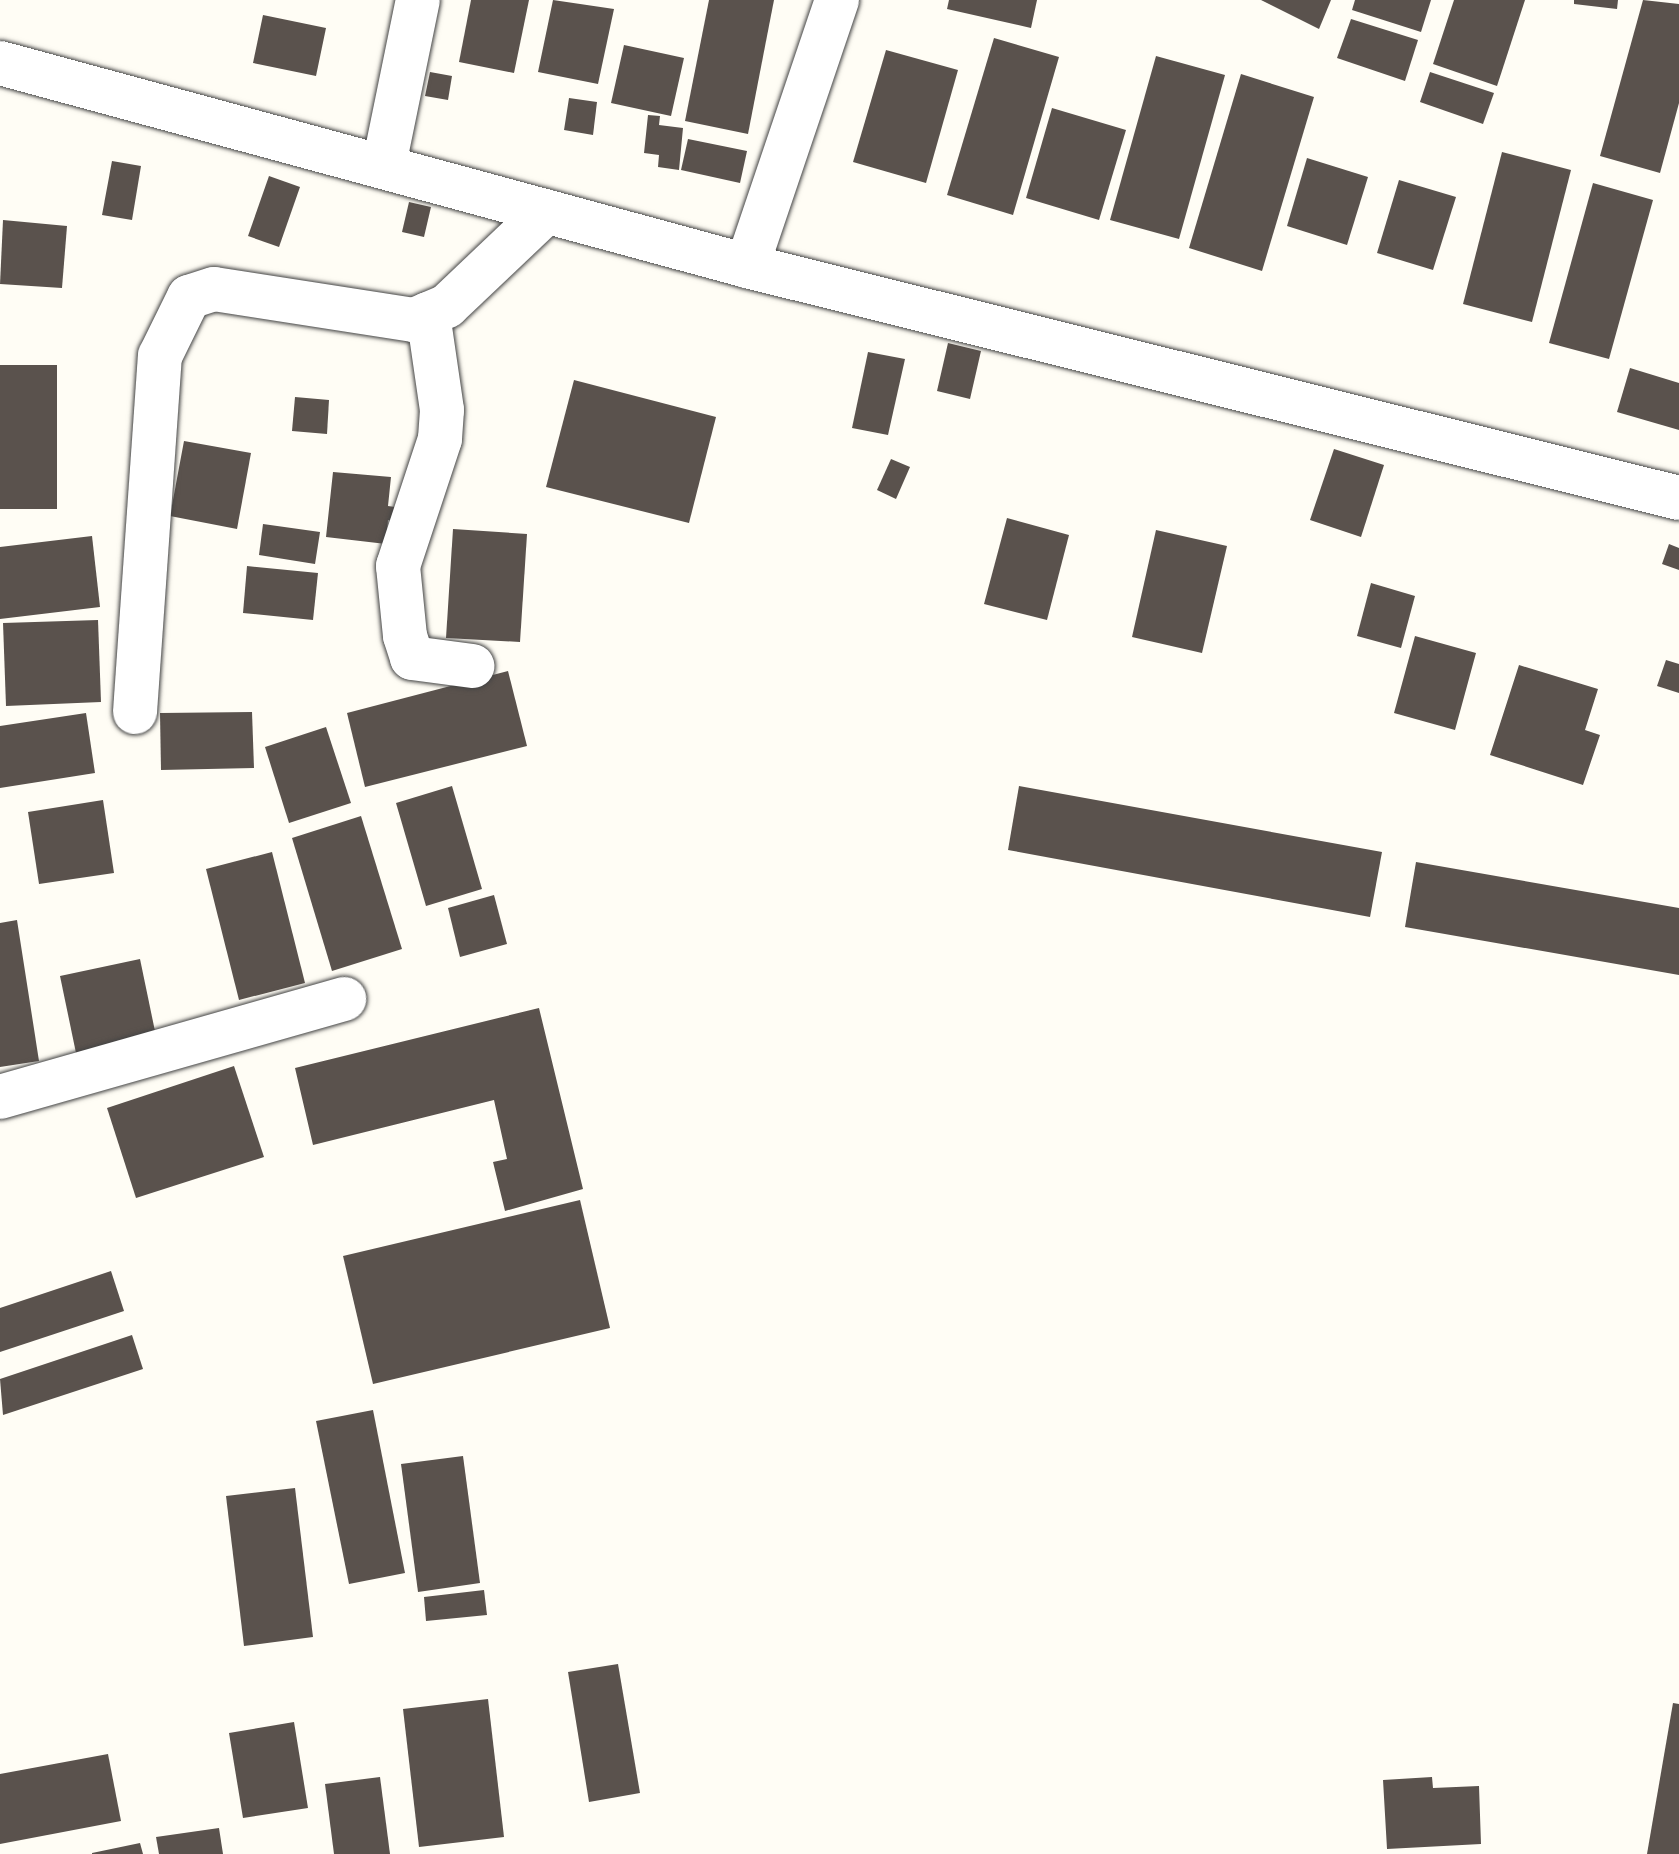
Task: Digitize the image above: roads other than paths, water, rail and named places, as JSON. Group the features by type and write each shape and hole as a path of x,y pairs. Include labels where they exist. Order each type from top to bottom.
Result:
{"street":[{"path":"384,165 418,0"},
{"path":"747,266 837,0"},
{"path":"0,63 747,266 1679,498"},
{"path":"135,712 160,356 189,297 214,289 414,320 447,306 546,212"},
{"path":"428,314 442,410 440,439 398,566 405,636 412,658 472,666"},
{"path":"0,1097 344,999"}]}
